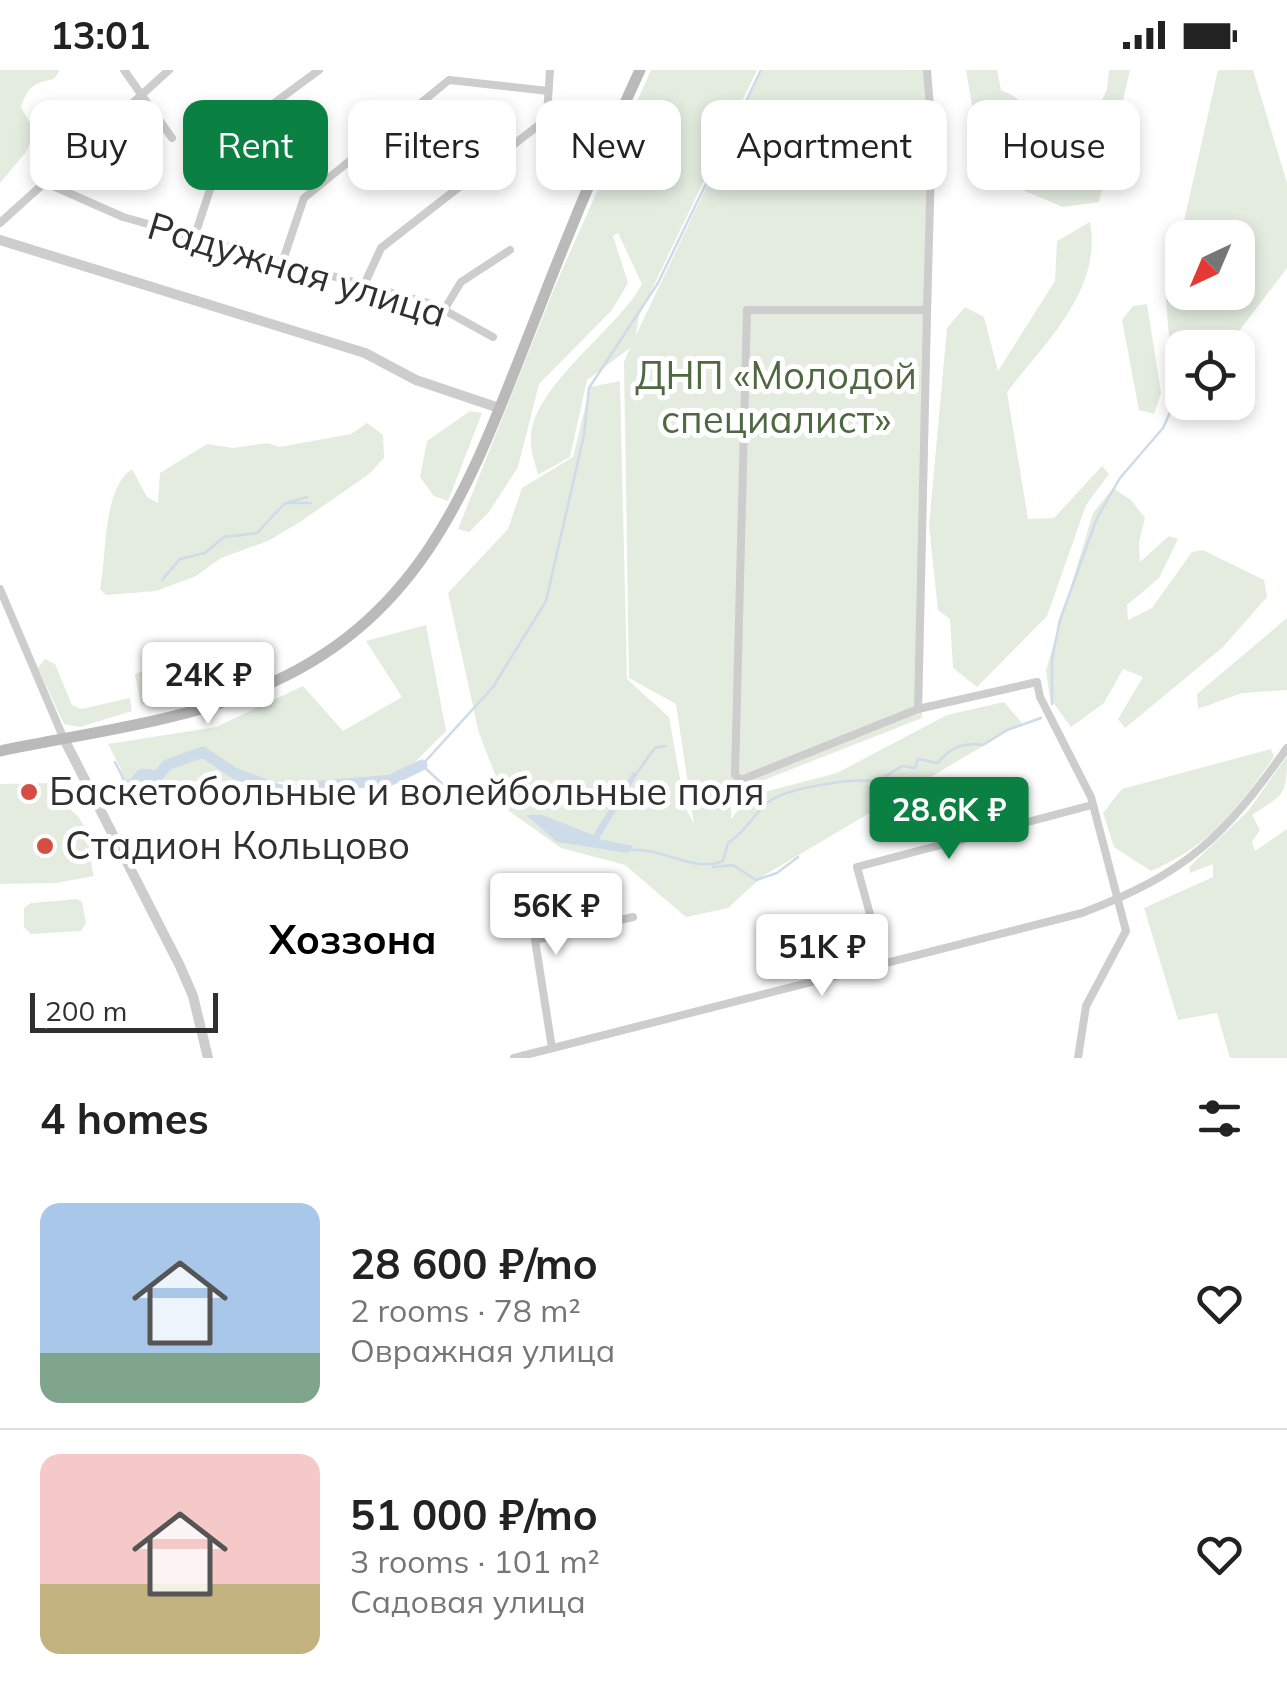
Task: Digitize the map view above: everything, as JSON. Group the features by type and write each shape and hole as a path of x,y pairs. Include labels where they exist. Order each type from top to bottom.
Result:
{"main road":[{"path":"0,751 169,716 258,689 340,641 392,596 442,533 473,476 578,210 640,70"}],"street":[{"path":"124,70 172,138"},
{"path":"132,100 169,70"},
{"path":"194,238 226,138 319,70"},
{"path":"364,285 381,248 540,124 547,114 550,70"},
{"path":"918,709 932,132 927,70"},
{"path":"284,260 304,198 448,80 548,91"},
{"path":"0,223 37,190"},
{"name":"Радужная улица","path":"63,190 106,211 284,260 444,310 493,336"},
{"path":"0,240 365,353 433,386 500,408"},
{"path":"444,310 461,282 510,250"},
{"path":"927,310 746,310 735,775 740,780 918,709 1037,682 1040,697 1092,805 1126,931 1086,1006 1078,1058"},
{"path":"0,588 63,737 180,966 197,1009 208,1058"},
{"path":"514,1058 884,965 1118,900 1200,853 1240,815 1287,748"},
{"path":"884,965 857,867 1092,805"},
{"path":"552,1048 535,940 633,917"}],"green space":[{"path":"0,70 60,70 54,79 37,84 26,94 21,107 30,123 30,143 0,183"},
{"name":"ДНП «Молодой специалист»","path":"651,70 757,70 743,100 701,100 701,187 639,316 636,335 705,190 934,190 922,718 764,780 731,801 731,819 749,796 837,773 947,715 1004,702 1022,723 763,876 728,908 686,917 625,865 561,848 509,811 479,733 448,593 508,529 522,488 573,457 590,387 620,381 627,679 669,717 685,807 694,824 676,704 629,678 624,362 630,348 587,380 570,457 538,475 531,448 533,424 557,382 642,284 618,233 613,236 628,283 612,310 539,384 518,467 489,512 469,532 458,529 598,190 681,190 681,100 638,100"},
{"path":"762,70 929,70 932,100 748,100"},
{"path":"966,70 997,70 1001,90 1020,100 971,100"},
{"path":"1109,70 1130,70 1123,100 1102,100"},
{"path":"1218,70 1253,70 1287,183 1287,268 1240,330 1168,330 1167,310 1255,310 1255,220 1184,220"},
{"path":"1022,190 1102,190 1099,202 1063,207"},
{"path":"1090,222 1092,247 1079,292 1068,314 1007,392 1028,519 1054,518 1102,466 1109,474 1086,505 1047,616 977,687 953,668 950,619 938,610 929,526 947,328 965,307 984,317 998,371 1055,281 1057,241"},
{"path":"1147,304 1161,393 1154,414 1139,410 1122,320 1133,306"},
{"path":"470,411 482,413 448,501 434,496 420,477 427,441"},
{"path":"367,423 383,435 384,458 369,474 300,522 268,541 221,558 196,576 156,591 106,595 100,589 107,524 115,492 132,469 147,497 158,503 160,473 207,444 233,448 267,443 280,447 351,434"},
{"path":"1113,488 1131,500 1145,518 1139,542 1140,562 1169,536 1178,539 1159,578 1127,605 1128,620 1152,608 1192,552 1203,550 1264,580 1267,597 1223,647 1125,728 1118,719 1143,677 1123,669 1104,703 1071,727 1050,698 1046,670 1093,513"},
{"path":"1287,618 1287,690 1242,693 1198,709 1197,694"},
{"path":"426,625 446,731 394,783 162,781 122,798 121,769 108,744 216,727 303,686 343,731 402,697 366,641"},
{"path":"243,648 249,675 199,691 197,682 221,674 232,650"},
{"path":"45,659 55,664 72,705 81,709 130,698 132,711 80,727 64,724 38,668"},
{"path":"148,669 167,686 191,683 193,693 141,705 135,674"},
{"path":"1271,749 1274,757 1248,793 1221,824 1190,850 1151,871 1114,847 1103,813 1122,789"},
{"path":"1287,756 1282,793 1252,815 1260,830 1252,842 1255,851 1287,829 1287,1058 1230,1058 1217,1013 1178,1020 1144,908 1213,877 1213,864 1190,873 1189,867 1248,811"},
{"name":"Стадион Кольцово","path":"58,783 58,801 50,802 64,806 81,820 94,876 56,883 0,884 0,784"},
{"path":"77,899 82,902 86,923 81,931 31,934 24,927 24,908 31,903"}],"water":[{"path":"633,772 637,775 599,839 633,846 628,853 557,842 526,815 542,815 593,835"}],"waterway":[{"path":"450,791 422,765 493,687 546,601 584,435 589,388 658,283 761,70"},
{"path":"1052,704 1052,659 1060,620 1097,518 1120,478 1167,420"},
{"path":"162,580 180,559 205,553 224,537 257,533 284,504 307,497"},
{"path":"288,503 311,503"},
{"path":"632,850 700,864 723,861 728,843 776,798 820,785 877,782 902,766 915,768 918,759 938,763 958,747 983,745 1007,730 1041,718"},
{"path":"636,774 655,748 666,746"},
{"path":"120,786 132,785 142,774 158,776 167,765 203,752 234,773 280,790 391,780 422,765"},
{"path":"115,762 125,782"},
{"path":"713,867 733,865 756,880 777,873 798,857"}],"place":[{"name":"Баскетобольные и волейбольные поля","path":"29,792"},
{"name":"Стадион Кольцово","path":"45,846"}],"district":[{"name":"Хоззона","path":"353,940"}]}
